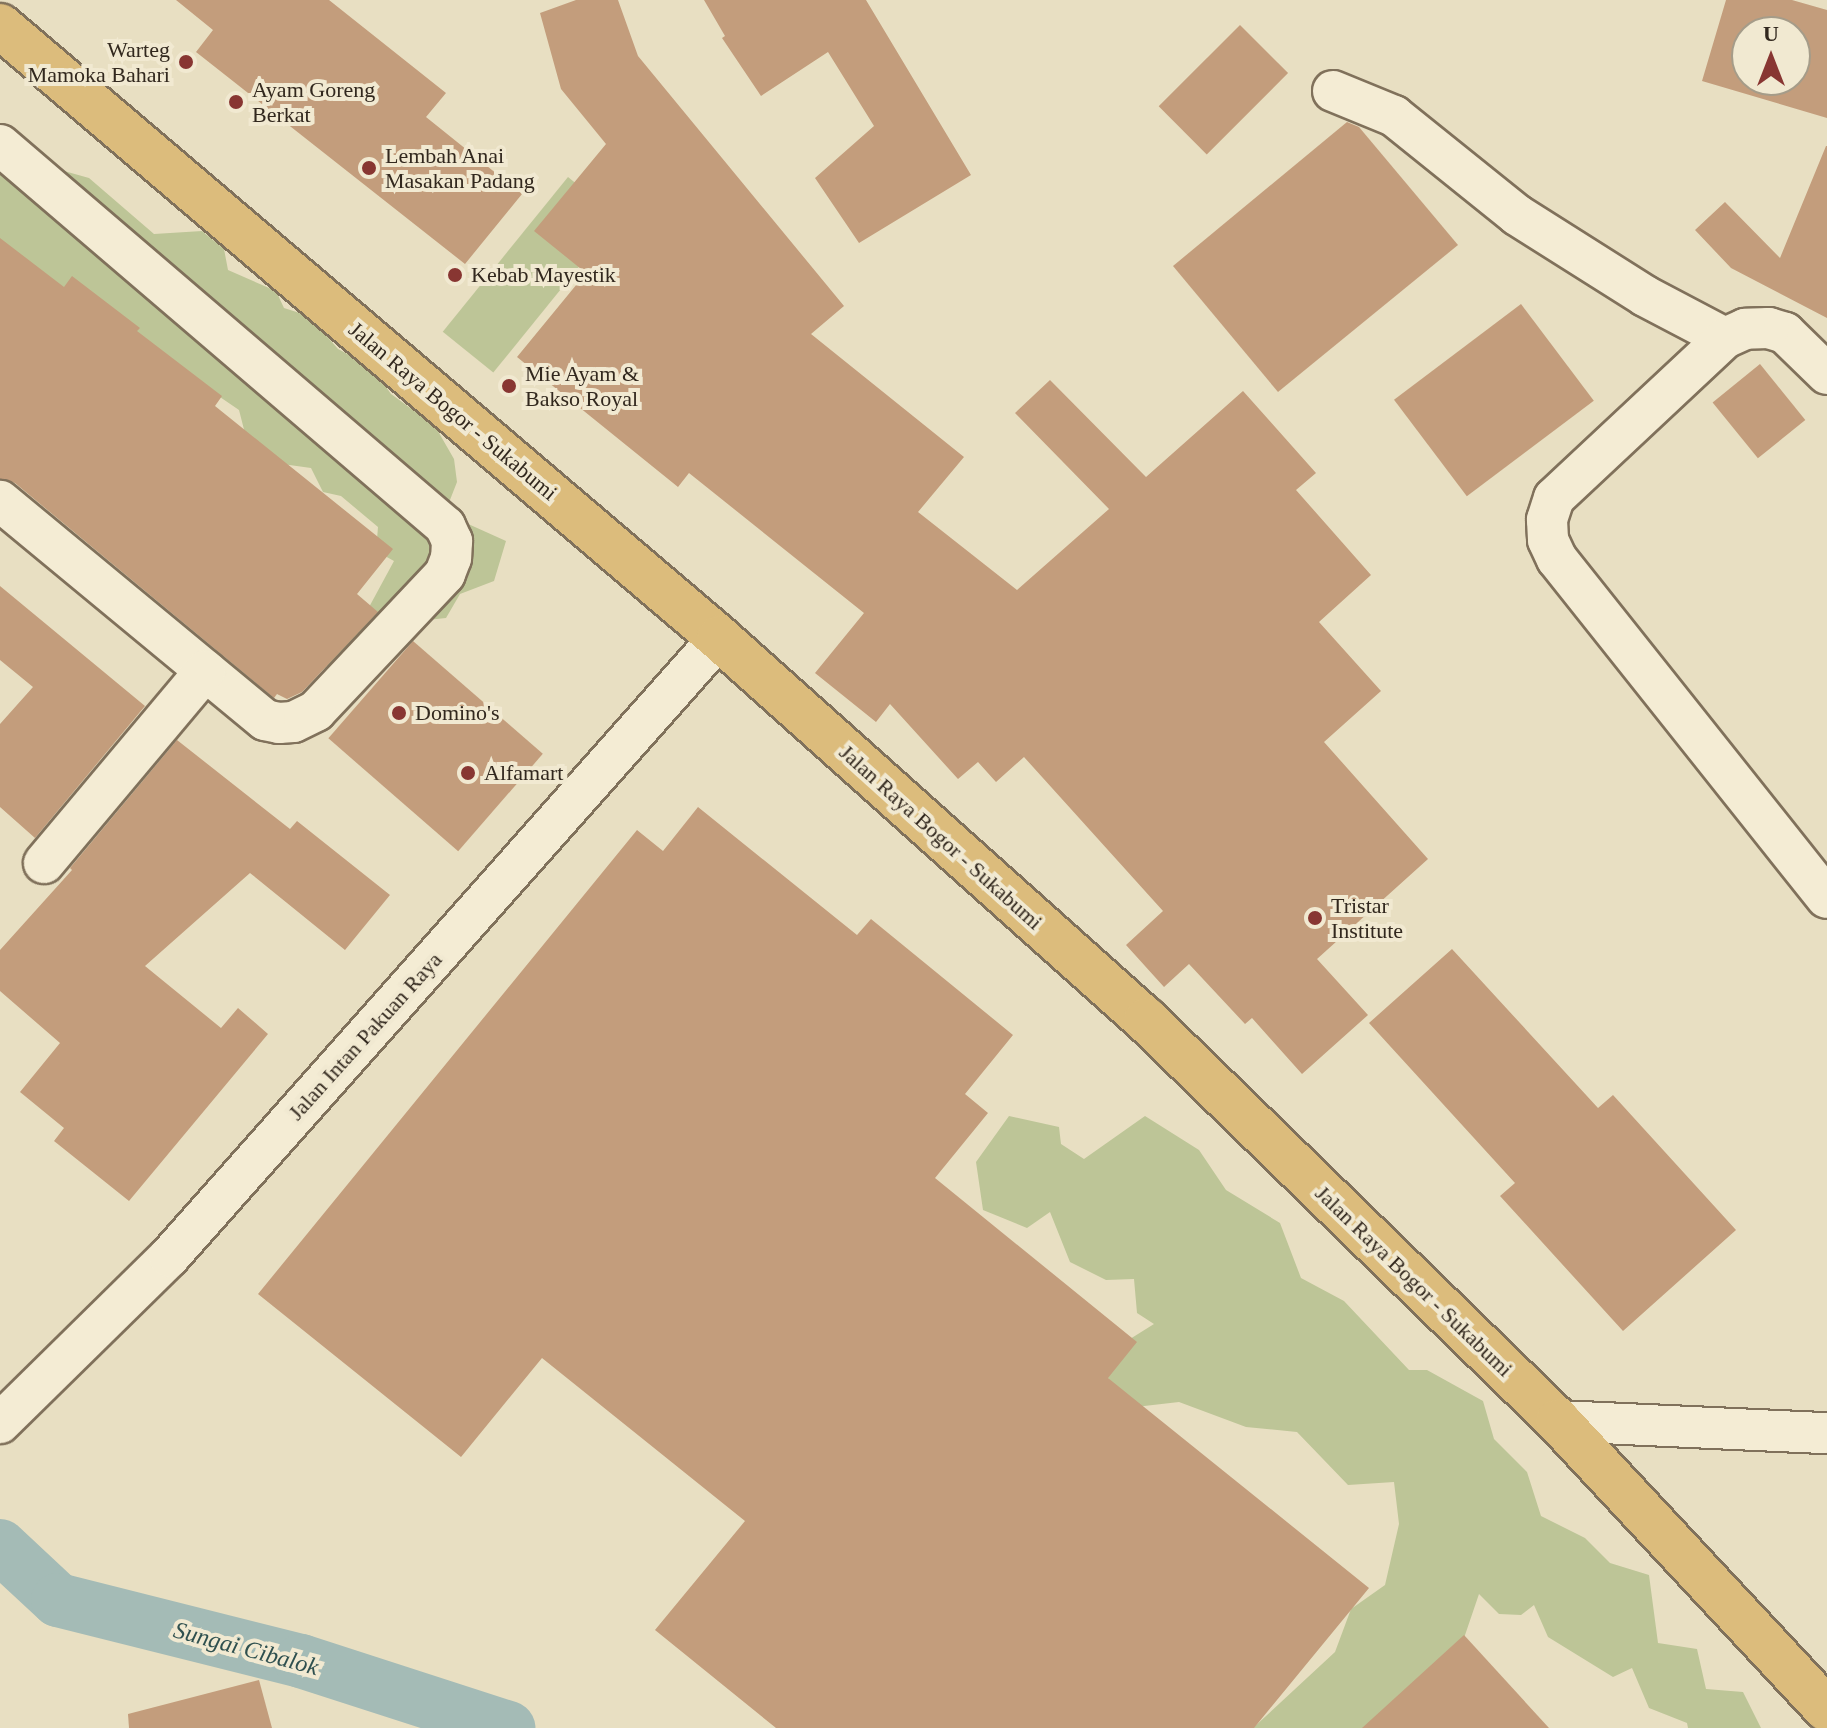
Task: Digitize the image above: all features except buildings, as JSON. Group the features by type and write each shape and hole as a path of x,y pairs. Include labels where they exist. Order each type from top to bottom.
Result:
{"highway":[{"name":"Jalan Raya Bogor - Sukabumi","path":"0,26 719,638 1146,1020 1558,1421 1827,1709"}],"street":[{"path":"1333,91 1394,116 1517,215 1645,296 1725,338"},
{"path":"0,145 445,526 452,541 445,574 305,718 279,723 265,720 0,501"},
{"path":"1827,374 1785,333 1769,328 1745,329 1725,338 1554,498 1547,520 1548,540 1557,559 1827,898"},
{"name":"Jalan Intan Pakuan Raya","path":"2,1421 169,1257 719,638"},
{"path":"44,863 205,671"},
{"path":"1558,1421 1827,1433"}],"green space":[{"path":"0,153 89,178 154,234 202,231 224,249 228,270 276,291 284,308 309,316 338,349 372,367 391,394 435,426 454,459 457,482 448,505 466,523 506,541 494,581 460,594 446,618 427,620 345,691 326,664 355,633 394,561 376,551 378,527 341,496 323,492 311,468 268,462 249,449 239,410 157,354 140,354 0,241"},
{"path":"568,177 619,218 493,373 443,332"},
{"path":"1009,1116 1059,1127 1061,1144 1084,1159 1145,1116 1199,1150 1226,1190 1280,1223 1301,1278 1344,1301 1409,1370 1427,1370 1483,1401 1494,1439 1527,1472 1541,1516 1585,1538 1610,1563 1649,1575 1658,1643 1697,1649 1706,1689 1743,1692 1761,1728 1688,1728 1687,1723 1649,1708 1632,1668 1613,1677 1548,1637 1534,1605 1521,1615 1499,1614 1479,1594 1448,1685 1376,1728 1253,1728 1335,1652 1351,1609 1385,1585 1399,1524 1394,1482 1348,1485 1297,1432 1246,1427 1179,1402 1118,1409 1106,1371 1114,1349 1154,1324 1137,1313 1134,1279 1106,1280 1070,1262 1050,1212 1027,1228 983,1210 976,1162"}],"waterway":[{"name":"Sungai Cibalok","path":"0,1546 58,1600 301,1661 508,1728"}],"place":[{"name":"Warteg Mamoka Bahari","path":"186,62"},
{"name":"Ayam Goreng Berkat","path":"236,102"},
{"name":"Lembah Anai Masakan Padang","path":"369,168"},
{"name":"Kebab Mayestik","path":"455,275"},
{"name":"Mie Ayam & Bakso Royal","path":"509,386"},
{"name":"Domino's","path":"399,713"},
{"name":"Alfamart","path":"468,773"},
{"name":"Tristar Institute","path":"1315,918"}]}
